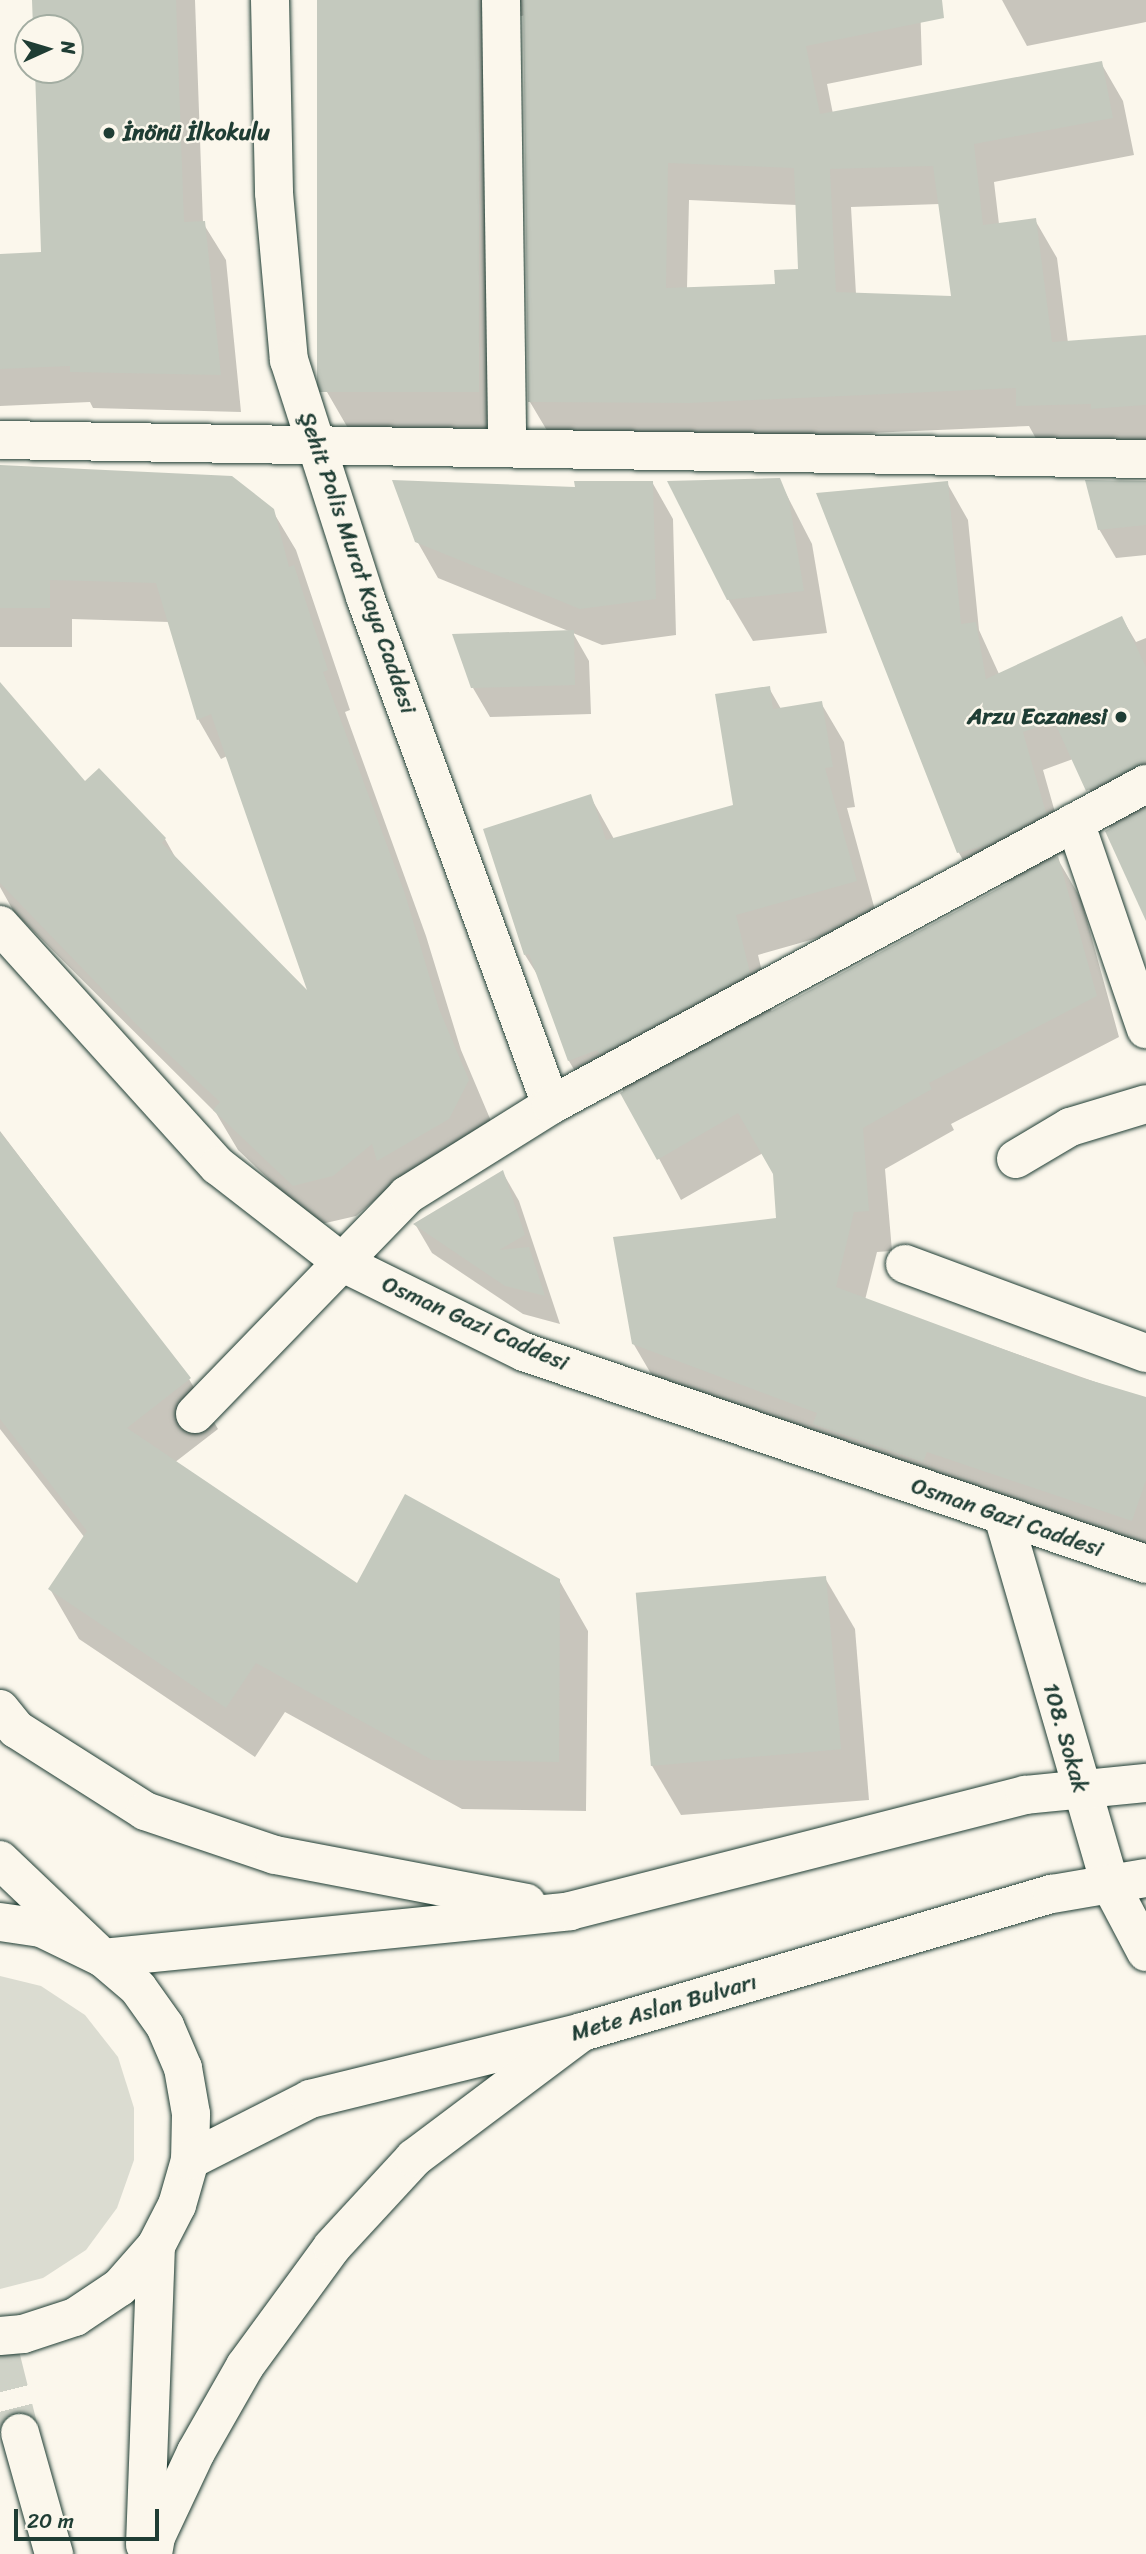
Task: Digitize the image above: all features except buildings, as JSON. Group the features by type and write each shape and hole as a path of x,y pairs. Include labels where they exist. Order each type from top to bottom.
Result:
{"main road":[{"name":"Şehit Polis Murat Kaya Caddesi","path":"270,0 274,192 289,360 365,597 551,1105"},
{"path":"501,0 507,447"},
{"path":"0,440 316,443 1146,459"},
{"path":"195,1414 407,1195 551,1105 1146,783"},
{"path":"1075,822 1146,1029"},
{"name":"Osman Gazi Caddesi","path":"0,925 218,1166 343,1263 524,1352 1146,1564"},
{"path":"1016,1159 1070,1127 1146,1104"},
{"path":"905,1264 1146,1353"},
{"name":"108. Sokak","path":"1003,1516 1080,1789 1128,1881 1146,1952"},
{"path":"0,1709 16,1729 145,1811 275,1855 570,1911"},
{"path":"0,1922 41,1927 103,1958 570,1911 1025,1795 1146,1783"},
{"path":"0,1860 138,1988 165,2026 183,2068 191,2114 190,2160 177,2205 156,2246 120,2287 75,2317 23,2334 0,2336"},
{"name":"Mete Aslan Bulvarı","path":"190,2160 310,2099 582,2032 1052,1894 1128,1881"},
{"path":"153,2554 156,2537 196,2452 245,2366 332,2247 414,2158 582,2032"},
{"path":"145,2554 156,2246"},
{"path":"20,2433 54,2554"}],"shaded area":[{"path":"0,1976 41,1986 85,2015 118,2057 134,2108 134,2160 117,2208 86,2250 43,2278 0,2289"}],"tunnel":[{"path":"0,2353 20,2433"}],"place":[{"name":"İnönü İlkokulu","path":"109,133"},
{"name":"Arzu Eczanesi","path":"1121,717"}]}
